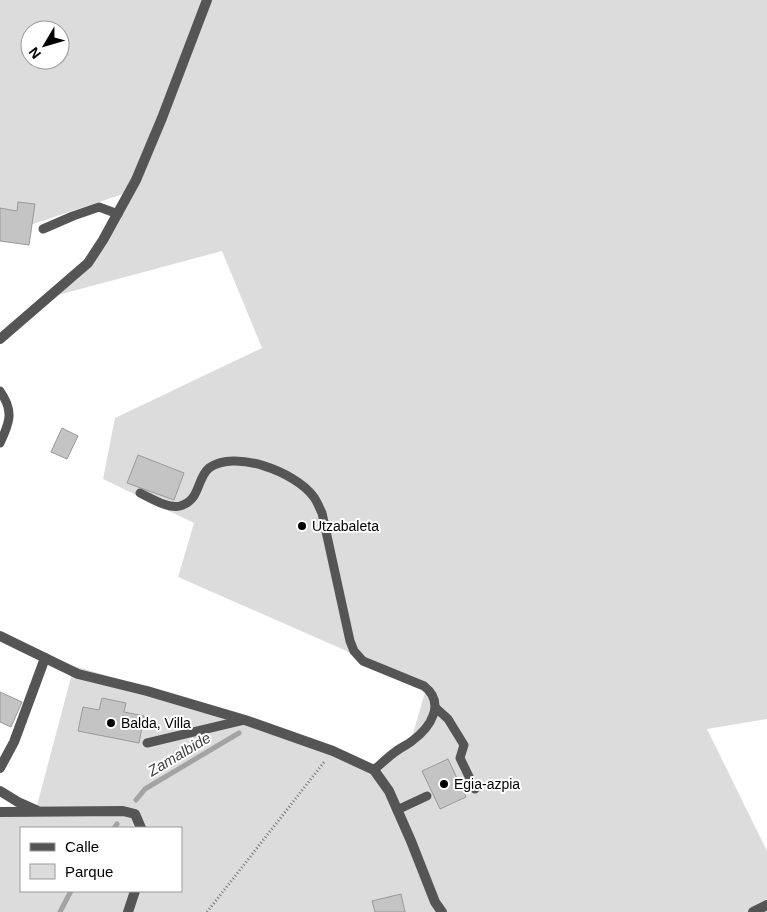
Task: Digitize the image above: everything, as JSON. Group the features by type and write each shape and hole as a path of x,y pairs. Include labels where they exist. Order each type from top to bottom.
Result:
{"street":[{"path":"0,339 88,264 136,180 207,0"},
{"path":"0,636 78,674 147,691 245,720 333,751 374,770 388,791 442,912"},
{"path":"0,768 14,742 45,658"},
{"path":"0,791 40,812"},
{"path":"0,812 123,811 135,814 141,827"},
{"path":"128,912 135,892"},
{"path":"753,912 767,905"}],"lane":[{"path":"43,229 99,207 118,214"},
{"path":"0,391 6,400 10,413 8,426 0,443"},
{"path":"140,493 166,504 178,506 196,495 207,470 218,463 234,461 255,464 275,470 304,486 313,496 322,513 350,641 354,651 363,661 424,686 430,690 435,700 436,708 421,733 374,770"},
{"path":"436,708 448,719 464,745 460,758 475,789"},
{"path":"147,743 245,720"},
{"path":"397,810 427,796"}],"path":[{"path":"207,912 333,751"}],"green space":[{"path":"0,0 767,0 767,719 707,729 767,851 767,912 0,912 0,810 35,813 74,666 243,715 367,768 412,737 426,689 342,649 178,577 194,523 103,479 115,418 262,348 222,251 58,295 92,255 129,192 0,235"}],"building":[{"path":"18,202 35,204 29,245 0,241 0,208 17,211"},
{"path":"62,428 78,436 67,459 51,452"},
{"path":"138,455 184,473 174,500 127,483"},
{"path":"0,692 22,702 11,727 0,722"},
{"name":"Balda, Villa","path":"102,698 126,703 124,712 144,716 139,743 78,731 83,707 99,710"},
{"name":"Egia-azpia","path":"448,759 466,797 440,809 422,771"},
{"path":"401,894 405,912 375,912 372,901"}],"waterway":[{"name":"Zamalbide","path":"136,800 145,789 239,733"},
{"name":"Zamalbide","path":"60,912 70,892"}],"place":[{"name":"Utzabaleta","path":"302,526"},
{"name":"Balda, Villa","path":"111,723"},
{"name":"Egia-azpia","path":"444,784"}]}
